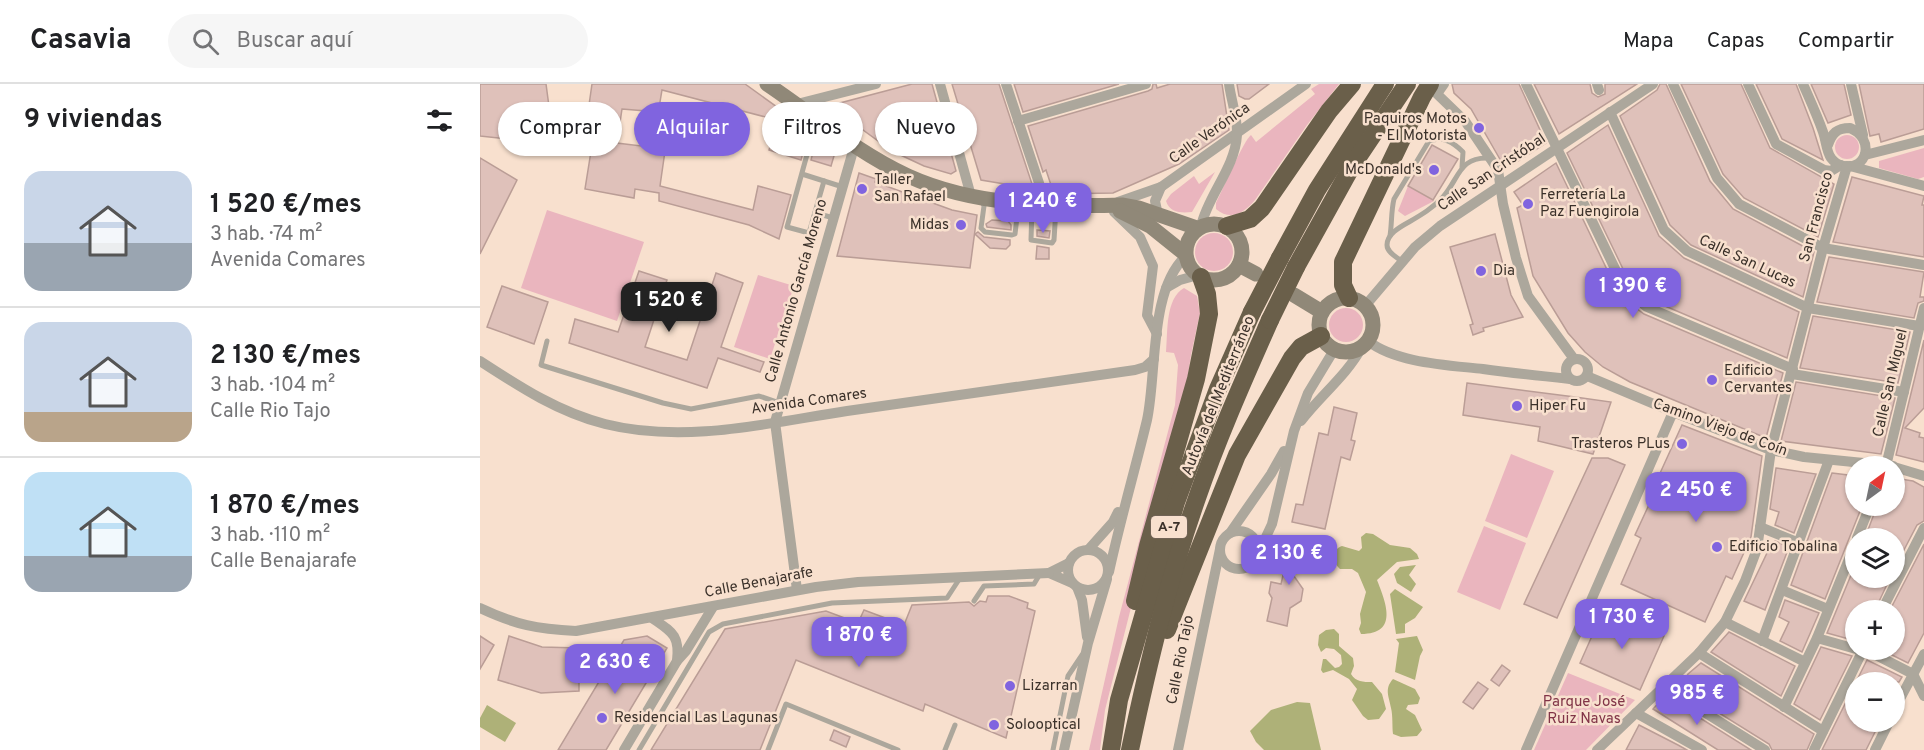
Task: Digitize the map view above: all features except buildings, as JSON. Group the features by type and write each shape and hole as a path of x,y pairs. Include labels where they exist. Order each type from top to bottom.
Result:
{"highway":[{"path":"1227,226 1250,219 1262,208 1329,111 1352,84"},
{"name":"Autovía del Mediterráneo","path":"1111,750 1119,700 1176,502 1218,389 1252,312 1317,190 1385,84"},
{"name":"Autovía del Mediterráneo","path":"1130,750 1165,603 1197,499 1236,395 1296,267 1352,166 1407,84"},
{"path":"1349,298 1343,285 1343,262 1430,84"},
{"path":"1119,700 1125,643 1148,546 1196,379 1209,314 1207,294 1200,276"},
{"path":"1143,690 1237,455 1292,358 1301,347 1321,336"}],"street":[{"path":"767,84 793,102"},
{"path":"804,102 876,84"},
{"path":"940,84 976,197"},
{"path":"1006,84 1018,121 1052,204"},
{"path":"1018,121 1146,84"},
{"path":"1200,276 1192,270 1186,255 1187,242 1199,227 1234,153 1237,134 1229,84"},
{"name":"Calle Verónica","path":"1106,207 1161,187 1306,84"},
{"path":"1444,84 1437,94 1465,121 1498,170 1516,258 1528,296 1574,359"},
{"path":"1526,84 1619,277 1633,296 1647,307 1793,372 1904,392"},
{"name":"Calle San Cristóbal","path":"1365,306 1427,236 1653,84"},
{"path":"1672,84 1717,178 1739,204 1823,248 1924,265"},
{"path":"1748,84 1776,144 1824,170 1831,171 1861,161 1865,155 1866,145 1851,84"},
{"path":"1803,84 1831,157 1846,166 1924,186"},
{"name":"Calle San Lucas","path":"1610,112 1664,230 1687,251 1808,308 1919,326"},
{"path":"1827,145 1831,136 1844,128 1850,128 1863,135"},
{"path":"1865,155 1924,140"},
{"path":"863,149 909,176 949,191 1026,203 1131,206 1199,227 1218,224 1227,226 1234,232 1242,247 1242,256 1234,272 1218,280 1200,276 1180,280 1166,288"},
{"name":"Calle Antonio García Moreno","path":"797,590 775,422 852,156"},
{"name":"San Francisco","path":"1598,750 1699,653 1725,622 1742,589 1757,549 1771,450 1846,166"},
{"path":"1158,215 1155,201 1161,187"},
{"path":"1106,207 1137,218 1186,255"},
{"path":"1106,207 1140,237 1153,266 1147,315 1157,334"},
{"path":"1064,750 1087,646 1108,576 1147,417 1157,334 1166,288 1178,263 1186,255"},
{"path":"1239,265 1256,274"},
{"path":"1294,295 1322,312"},
{"path":"1334,350 1308,393 1292,436 1272,524 1252,564 1240,569 1234,568 1224,561 1220,549 1225,537 1271,474 1292,436 1319,399 1352,363 1365,344 1372,333 1371,314 1365,306 1349,298 1334,301 1322,312 1319,328 1321,336 1334,350 1348,352 1365,344 1389,353 1433,363 1577,381 1587,376 1587,364 1581,359 1574,359 1566,366 1566,373 1570,379"},
{"name":"Calle San Miguel","path":"1892,456 1924,308"},
{"name":"Avenida Comares","path":"480,361 546,403 605,424 642,431 678,433 775,422 1135,370 1145,367 1154,359"},
{"name":"Camino Viejo de Coín","path":"1587,376 1771,450 1804,458 1845,462"},
{"path":"1526,750 1673,412"},
{"path":"1762,641 1829,460"},
{"name":"Camino Viejo de Coín","path":"1905,470 1924,476"},
{"path":"1088,550 1113,522 1126,496"},
{"path":"1760,527 1799,543"},
{"path":"1887,600 1924,528"},
{"path":"1230,533 1242,531 1249,533 1257,542 1258,554"},
{"name":"Calle Rio Tajo","path":"1178,750 1220,549"},
{"path":"1074,585 1090,591 1103,585 1108,576 1105,559 1100,554 1088,550 1076,553 1069,563 1068,576 1082,600 1087,646"},
{"name":"Calle Benajarafe","path":"480,608 514,623 546,630 576,631 797,590 858,582 1045,573 1069,563"},
{"path":"1784,707 1817,638 1845,567"},
{"path":"1213,577 1234,568"},
{"name":"Calle Benajarafe","path":"1045,573 1074,585"},
{"path":"1782,590 1828,609"},
{"path":"624,750 677,661 686,651 713,607"},
{"path":"652,618 672,632 678,645 677,661"},
{"path":"1725,622 1805,662"},
{"path":"1817,638 1845,646"},
{"path":"1699,653 1823,731"},
{"path":"1905,689 1924,654"},
{"path":"1814,750 1855,660"},
{"path":"1886,660 1913,674 1924,696"},
{"path":"1664,687 1765,750"},
{"path":"1636,713 1702,750"},
{"path":"1875,750 1884,732"}],"lane":[{"path":"1390,236 1435,205 1445,195 1463,162 1463,152 1457,146 1444,139 1429,141 1394,199 1391,208 1393,218 1387,245 1389,251 1403,262"},
{"path":"807,156 787,227 809,233 824,181"},
{"path":"1461,168 1478,157 1490,158"},
{"path":"802,174 843,187"},
{"path":"976,197 984,206 982,231 1012,235 1016,231 1018,209 1026,203 1033,210 1032,240 1052,243 1055,213 1052,204"},
{"path":"815,213 834,218"},
{"path":"547,341 541,365 663,402 692,409 759,396 780,403"},
{"path":"974,601 984,586 1034,584 1045,573"},
{"path":"639,750 709,632 723,624 832,603 947,597 961,577"},
{"path":"1053,750 1068,676 1087,646"},
{"path":"768,750 786,704 898,750"},
{"path":"945,750 955,725"}],"green space":[{"path":"1319,84 1339,84 1307,125 1255,200 1237,214 1227,215 1216,209 1216,203 1238,156 1251,135 1256,142 1315,94 1311,89"},
{"path":"1847,135 1856,138 1859,147 1856,156 1847,159 1838,156 1835,147 1838,138"},
{"path":"1924,148 1924,177 1918,179 1879,168 1879,161"},
{"path":"1215,172 1192,212 1176,211 1170,208 1166,201 1171,194 1194,176 1199,184"},
{"path":"1408,186 1434,201 1405,216 1398,211"},
{"path":"547,210 644,242 617,321 521,288"},
{"path":"1214,233 1227,239 1233,252 1227,265 1214,271 1201,265 1195,252 1201,239"},
{"path":"758,275 794,286 770,359 734,347"},
{"path":"1184,288 1197,296 1200,313 1185,395 1105,710 1100,750 1089,750 1119,617 1175,405 1178,365 1174,353 1166,352 1168,326 1173,300"},
{"path":"1346,308 1358,313 1363,325 1358,337 1346,342 1334,337 1329,325 1334,313"},
{"path":"1511,454 1554,471 1527,538 1485,521"},
{"path":"1484,526 1526,543 1500,610 1457,592"},
{"name":"Parque José Ruiz Navas","path":"1568,673 1635,700 1586,750 1534,750"}],"shaded area":[{"path":"1366,533 1373,534 1390,545 1410,548 1419,559 1397,562 1377,580 1386,606 1385,622 1381,629 1373,633 1361,634 1360,614 1366,592 1358,573 1352,569 1340,569 1335,563 1334,553 1342,546 1359,551 1362,548 1361,537"},
{"path":"1416,565 1409,575 1416,584 1411,592 1397,583 1394,574 1400,567"},
{"path":"1395,589 1423,607 1415,618 1405,624 1405,633 1396,634 1390,594"},
{"path":"1334,629 1339,634 1339,646 1353,658 1354,666 1351,674 1353,677 1363,682 1372,682 1382,694 1386,709 1379,719 1368,720 1363,716 1352,700 1357,689 1349,679 1333,670 1323,673 1321,670 1323,659 1335,668 1342,664 1341,655 1334,649 1326,648 1321,652 1318,645 1319,635 1326,630"},
{"path":"1417,636 1423,650 1415,680 1395,672 1399,643 1396,639"},
{"path":"1393,679 1415,689 1420,698 1418,704 1408,705 1406,709 1415,715 1422,730 1417,736 1401,737 1393,734 1388,693"},
{"path":"1297,702 1310,703 1321,750 1264,750 1250,731 1271,710"},
{"path":"487,705 516,723 505,742 480,727 480,718"}],"place":[{"name":"Paquiros Motos - El Motorista","path":"1479,128"},
{"name":"McDonald's","path":"1434,170"},
{"name":"Taller San Rafael","path":"862,189"},
{"name":"Ferretería La Paz Fuengirola","path":"1528,204"},
{"name":"Midas","path":"961,225"},
{"name":"Dia","path":"1481,271"},
{"name":"Edificio Cervantes","path":"1712,380"},
{"name":"Hiper Fu","path":"1517,406"},
{"name":"Trasteros PLus","path":"1682,444"},
{"name":"Edificio Tobalina","path":"1717,547"},
{"name":"Lizarran","path":"1010,686"},
{"name":"Residencial Las Lagunas","path":"602,718"},
{"name":"Solooptical","path":"994,725"}]}
